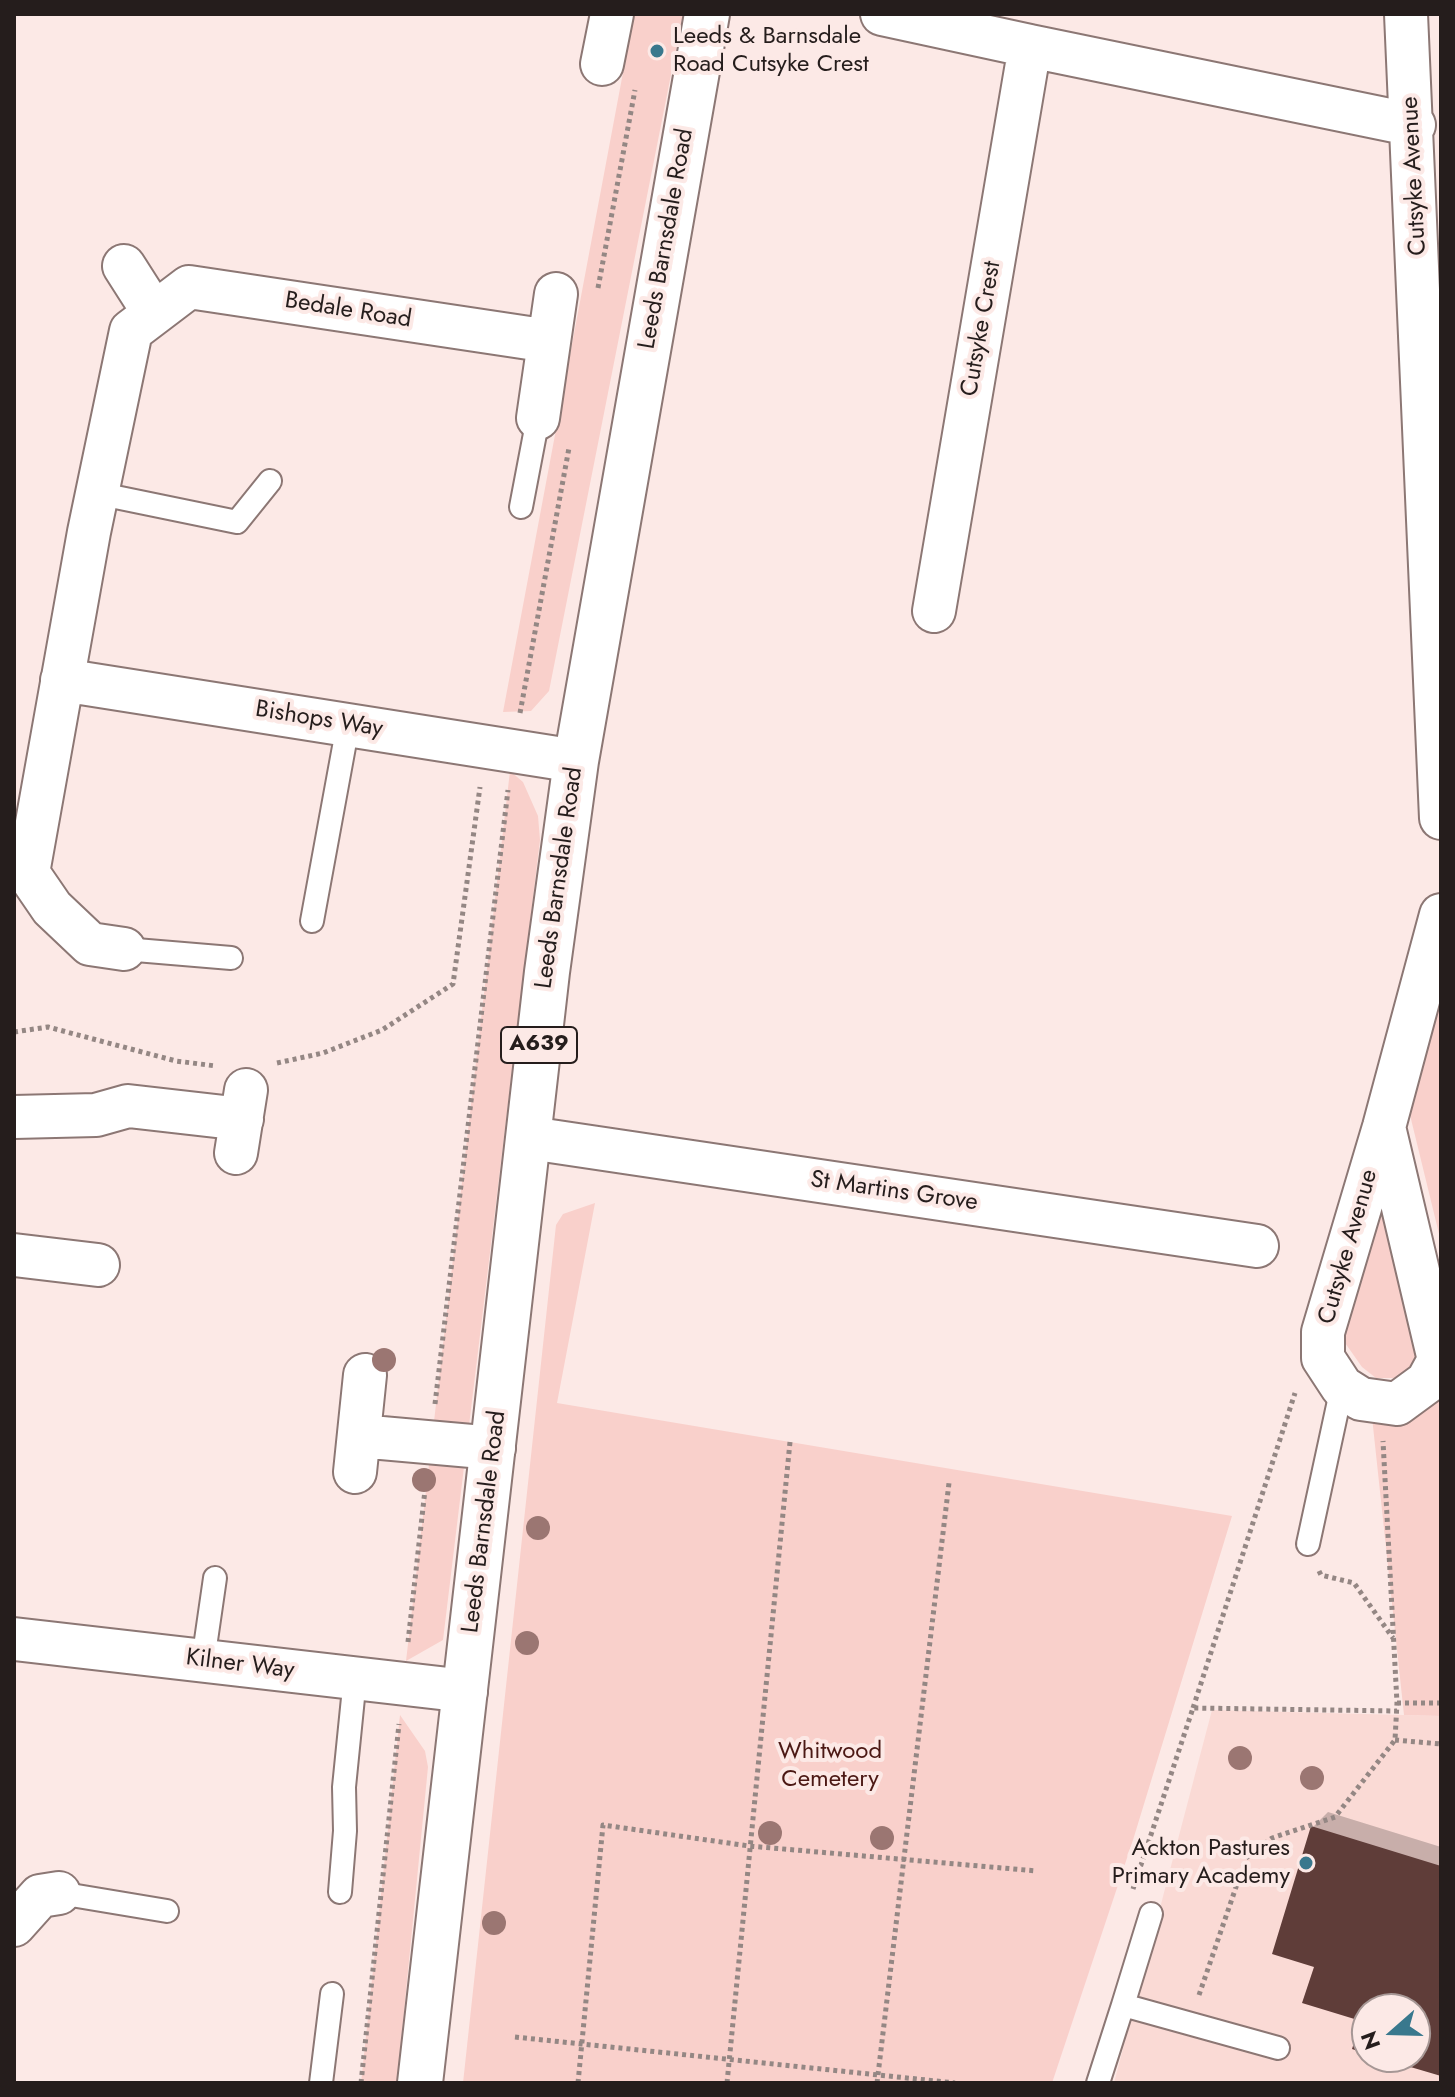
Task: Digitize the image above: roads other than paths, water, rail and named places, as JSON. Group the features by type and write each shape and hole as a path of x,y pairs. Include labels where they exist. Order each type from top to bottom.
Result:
{"main road":[{"name":"Leeds Barnsdale Road","path":"420,2083 547,972 576,761 707,14"}],"street":[{"path":"612,14 620,70"},
{"path":"882,14 1427,124"},
{"name":"Cutsyke Avenue","path":"1406,14 1427,124 1441,818"},
{"name":"Cutsyke Crest","path":"934,611 1030,46"},
{"path":"124,266 154,313"},
{"name":"Bedale Road","path":"124,949 90,944 52,908 28,873 96,493 131,331 189,287 549,341"},
{"path":"554,428 549,341 577,295"},
{"name":"Bishops Way","path":"62,680 576,761"},
{"name":"Cutsyke Avenue","path":"1384,1127 1439,1360 1427,1382 1397,1404 1361,1399 1333,1372 1323,1332 1384,1127 1441,915"},
{"path":"14,1118 96,1115 128,1106 243,1098"},
{"name":"St Martins Grove","path":"530,1138 1257,1246"},
{"path":"14,1255 98,1265"},
{"path":"365,1375 357,1454 431,1442 494,1448"},
{"name":"Kilner Way","path":"14,1639 466,1691"},
{"path":"14,1925 40,1896 59,1893"}],"lane":[{"path":"521,507 554,428"},
{"path":"96,493 237,522 270,481"},
{"path":"312,921 348,725"},
{"path":"124,949 231,958"},
{"path":"1308,1544 1333,1372"},
{"path":"203,1661 215,1578"},
{"path":"340,1892 345,1831 344,1787 355,1678"},
{"path":"59,1893 167,1911"},
{"path":"1098,2083 1151,1914"},
{"path":"321,2083 332,1994"},
{"path":"1123,2005 1278,2048"}],"place":[{"name":"Leeds & Barnsdale Road Cutsyke Crest","path":"657,51"},
{"name":"Ackton Pastures Primary Academy","path":"1306,1863"}],"park label":[{"name":"Whitwood Cemetery","path":"830,1766"}]}
